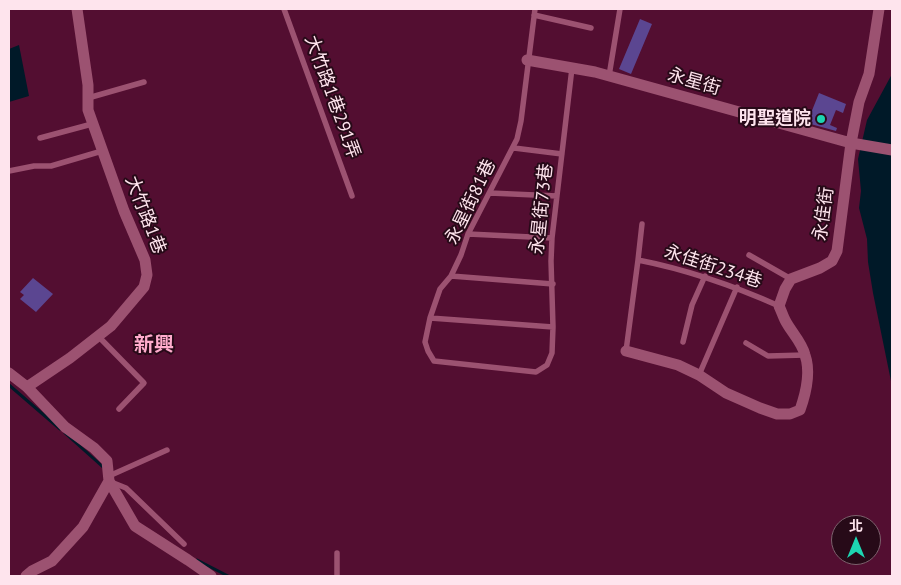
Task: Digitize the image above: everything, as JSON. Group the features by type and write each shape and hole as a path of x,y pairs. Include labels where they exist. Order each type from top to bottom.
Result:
{"street":[{"name":"大竹路1巷","path":"27,387 70,358 111,326 144,287 147,275 145,260 124,211 88,110 88,85 77,9"},
{"name":"永佳街","path":"791,279 820,268 832,261 837,251 850,143 859,102 869,74 879,9"},
{"name":"永星街","path":"527,60 609,76 850,143 892,150"},
{"path":"626,351 678,365 700,375 726,393 777,414 790,414 800,410 804,398 807,368 805,354 779,306 791,279"},
{"path":"9,373 27,387 65,427 94,448 107,461 111,477 138,528 211,576"},
{"path":"26,576 32,570 52,561 83,527 111,477"}],"lane":[{"name":"大竹路1巷291弄","path":"284,9 352,196"},
{"path":"609,76 620,9"},
{"path":"534,12 591,28"},
{"name":"永星街81巷","path":"534,12 521,121 514,148 468,234 451,276 440,289 430,318 425,342 434,361 536,372 547,365 552,353"},
{"name":"永星街73巷","path":"552,353 552,238 572,68"},
{"path":"88,98 144,82"},
{"path":"40,138 92,124"},
{"path":"514,148 562,154"},
{"path":"9,171 34,166 50,166 102,151"},
{"path":"490,193 557,196"},
{"path":"638,260 642,224"},
{"path":"468,234 552,238"},
{"path":"749,254 791,279"},
{"name":"永佳街234巷","path":"626,351 638,260 705,276 737,287 779,306"},
{"path":"451,276 553,284"},
{"path":"683,342 692,305 705,276"},
{"path":"700,375 737,287"},
{"path":"430,318 553,327"},
{"path":"98,336 144,383 119,409"},
{"path":"746,343 768,356 805,354"},
{"path":"167,450 111,477 126,488 184,544"},
{"path":"337,553 337,576"}],"water":[{"path":"19,45 29,96 9,102 9,49"},
{"path":"892,74 892,386 873,293 868,262 867,239 859,208 861,191 858,159 867,120"}],"building":[{"path":"640,19 652,24 631,74 619,69"},
{"name":"明聖道院","path":"819,93 846,104 843,113 836,110 830,125 837,128 836,131 807,123"},
{"path":"33,278 53,294 36,312 20,299 24,295 20,292"}],"waterway":[{"path":"9,385 60,429"},
{"path":"65,433 103,467"},
{"path":"197,560 228,576"}],"place":[{"name":"明聖道院","path":"821,119"}],"district":[{"name":"新興","path":"154,345"}]}
